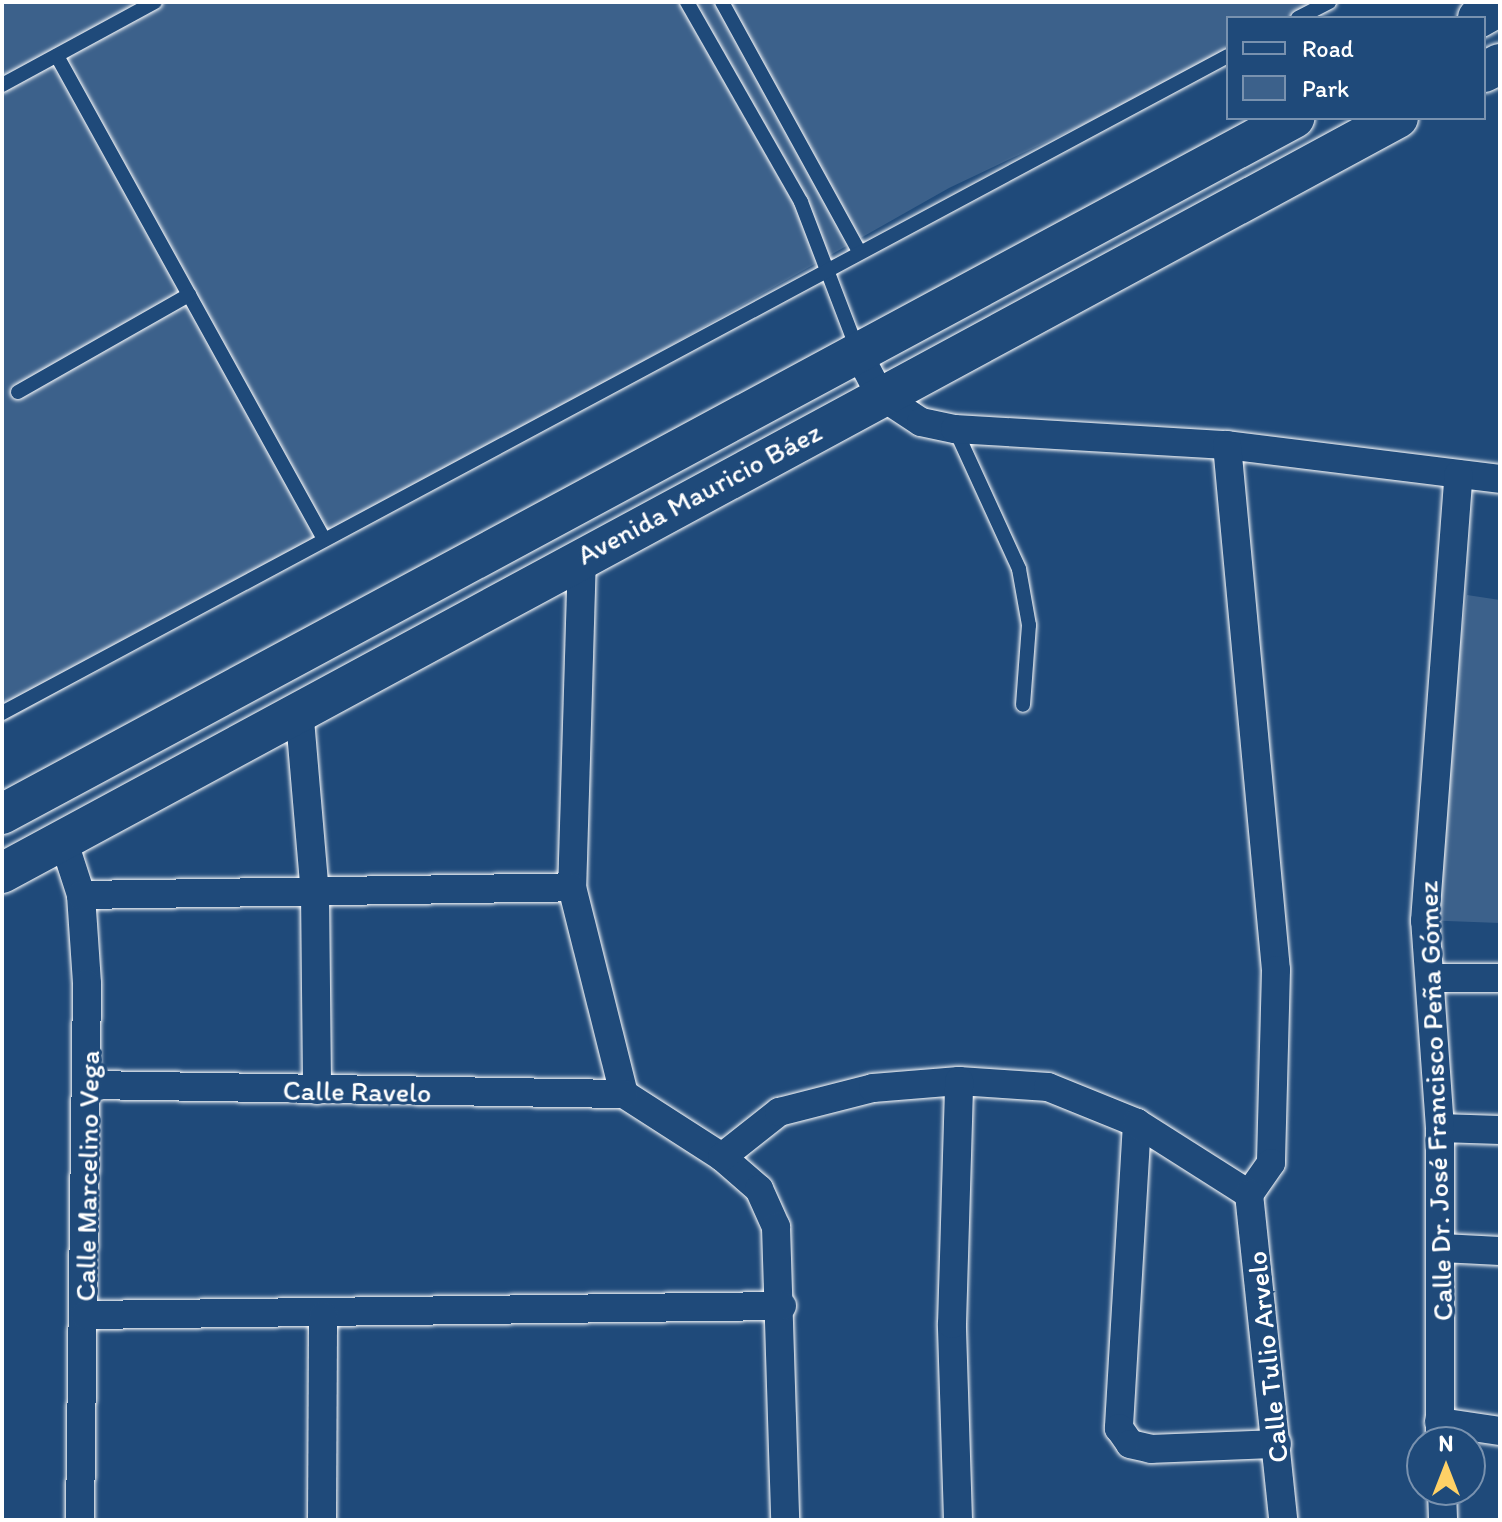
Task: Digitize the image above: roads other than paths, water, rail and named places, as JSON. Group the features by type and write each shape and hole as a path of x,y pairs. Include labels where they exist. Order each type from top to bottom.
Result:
{"main road":[{"path":"1482,16 1500,6"},
{"name":"Avenida Mauricio Báez","path":"2,814 1290,120"},
{"name":"Avenida Mauricio Báez","path":"2,873 62,836 1394,120"}],"street":[{"path":"859,355 880,395 921,422 955,429 1227,445 1500,479"},
{"path":"722,1157 779,1112 873,1088 959,1081 1048,1087 1137,1123 1249,1194 1271,1163 1276,970 1227,445"},
{"name":"Calle Dr. José Francisco Peña Gómez","path":"1439,1426 1440,1128 1431,978 1429,847 1459,474"},
{"path":"582,556 572,887 624,1094 722,1157 759,1189 776,1227 782,1306 785,1520"},
{"path":"299,708 315,893 317,1090"},
{"name":"Calle Marcelino Vega","path":"62,836 81,895 90,1085 80,1520"},
{"path":"81,895 572,887"},
{"path":"1431,978 1500,978"},
{"path":"958,1520 952,1324 959,1081"},
{"name":"Calle Ravelo","path":"90,1085 624,1094"},
{"path":"1137,1123 1119,1428 1130,1444 1151,1449 1277,1444"},
{"path":"1440,1128 1500,1130"},
{"name":"Calle Tulio Arvelo","path":"1249,1194 1283,1520"},
{"path":"1442,1248 1500,1251"},
{"path":"85,1315 323,1316 782,1306"},
{"path":"322,1520 323,1316"}],"lane":[{"path":"2,85 155,2"},
{"path":"687,2 801,202 859,355"},
{"path":"722,2 858,249"},
{"path":"1302,16 1329,2"},
{"path":"57,56 324,539"},
{"path":"2,713 826,266 1226,57"},
{"path":"18,392 189,295"},
{"path":"955,429 1019,569 1029,625 1023,705"}]}
